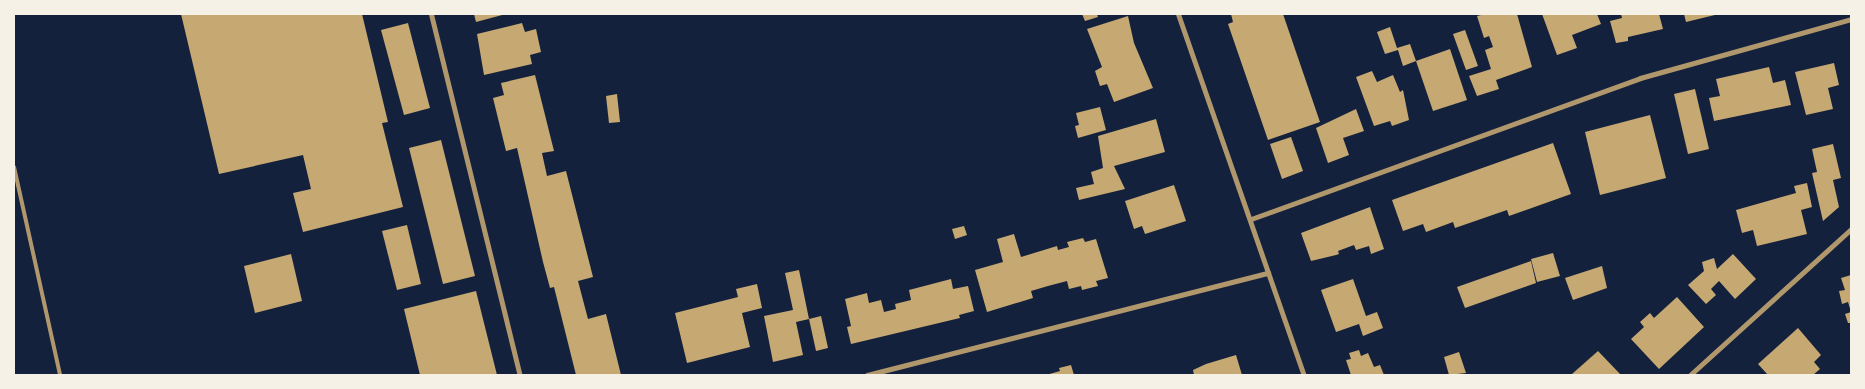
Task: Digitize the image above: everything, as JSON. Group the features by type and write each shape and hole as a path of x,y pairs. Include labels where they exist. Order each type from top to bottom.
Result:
{"street":[{"path":"431,14 520,375"},
{"path":"1178,14 1304,375"},
{"path":"1251,219 1640,78 1851,19"},
{"path":"1690,375 1851,229"},
{"path":"866,375 1268,273"}],"lane":[{"path":"14,167 60,375"}],"building":[{"path":"181,14 362,14 388,122 382,123 403,207 303,232 293,193 311,189 303,155 219,174"},
{"path":"474,14 506,14 476,22"},
{"path":"1082,14 1097,14 1098,17 1085,21"},
{"path":"1231,14 1283,14 1320,122 1268,140 1228,24 1233,22"},
{"path":"1485,14 1517,14 1532,67 1496,80 1499,89 1477,96 1469,76 1491,69 1485,50 1493,47 1489,36 1484,38 1477,16"},
{"path":"1542,14 1597,14 1601,24 1572,35 1577,48 1557,55"},
{"path":"1621,14 1659,14 1663,29 1628,37 1628,41 1616,43 1610,21 1622,18"},
{"path":"1684,14 1719,14 1686,22"},
{"path":"1128,16 1134,43 1153,88 1114,102 1107,84 1100,86 1095,71 1102,67 1087,29"},
{"path":"408,23 430,108 404,115 381,30"},
{"path":"522,23 525,32 536,29 541,52 530,55 532,64 484,75 477,34"},
{"path":"1390,27 1397,48 1410,44 1416,61 1403,66 1398,50 1385,54 1377,32"},
{"path":"1465,30 1478,66 1466,70 1453,34"},
{"path":"1450,49 1467,100 1433,111 1416,61"},
{"path":"1834,63 1839,85 1828,88 1833,109 1806,115 1795,72"},
{"path":"1769,67 1773,83 1785,80 1791,105 1714,121 1709,98 1720,96 1716,79"},
{"path":"1372,71 1377,82 1393,75 1400,92 1403,90 1409,120 1392,126 1390,121 1374,126 1356,77"},
{"path":"535,75 554,151 542,153 547,176 566,171 593,277 578,281 588,319 606,314 621,375 576,375 554,287 550,288 543,262 517,148 506,151 493,98 504,95 501,83"},
{"path":"1695,89 1709,149 1688,154 1674,94"},
{"path":"617,94 620,122 609,123 606,96"},
{"path":"1100,107 1106,130 1078,138 1075,126 1079,125 1076,113"},
{"path":"1356,109 1364,131 1343,138 1349,155 1328,163 1316,128"},
{"path":"1650,115 1666,178 1600,195 1585,132"},
{"path":"1156,119 1165,152 1114,166 1125,189 1079,200 1076,188 1094,184 1091,172 1103,168 1098,136"},
{"path":"1291,137 1303,171 1282,179 1270,144"},
{"path":"441,140 475,276 443,284 409,148"},
{"path":"1553,143 1571,194 1509,216 1507,210 1455,228 1453,222 1426,232 1423,224 1403,231 1392,200"},
{"path":"1833,144 1841,178 1833,180 1839,207 1823,221 1812,173 1817,172 1812,149"},
{"path":"1807,183 1812,207 1801,210 1807,234 1757,246 1753,230 1742,233 1736,210 1796,193 1794,186"},
{"path":"1174,185 1186,221 1145,234 1142,226 1134,229 1125,201"},
{"path":"1370,207 1384,249 1371,254 1369,246 1356,250 1354,245 1338,251 1339,254 1311,261 1301,233"},
{"path":"407,225 421,284 397,290 382,231"},
{"path":"964,226 967,235 955,239 952,229"},
{"path":"1014,234 1021,257 1057,246 1058,250 1069,247 1067,242 1083,238 1085,242 1096,239 1108,278 1096,281 1098,286 1082,290 1081,286 1069,289 1067,281 1048,286 1031,291 1033,298 987,312 975,270 1003,262 997,239"},
{"path":"1553,253 1560,276 1537,282 1531,259"},
{"path":"291,254 302,301 255,313 244,266"},
{"path":"1733,254 1756,279 1735,299 1719,281 1711,289 1716,295 1706,304 1688,285 1704,271 1702,262 1714,258 1717,269"},
{"path":"1531,261 1536,283 1465,308 1457,287"},
{"path":"1602,266 1607,288 1573,300 1565,278"},
{"path":"799,270 809,319 796,322 803,355 773,362 764,316 793,310 785,273"},
{"path":"1851,275 1851,312 1848,302 1842,304 1839,291 1845,290 1841,278"},
{"path":"951,279 953,289 968,286 974,311 959,315 960,318 851,344 847,327 851,326 845,299 867,293 869,303 881,300 884,312 896,309 895,304 911,300 909,290"},
{"path":"1353,279 1366,316 1377,312 1383,328 1363,336 1359,324 1336,332 1321,290"},
{"path":"757,284 762,308 742,313 750,347 687,363 675,313 738,297 736,289"},
{"path":"476,291 497,375 420,375 404,309"},
{"path":"1677,297 1704,327 1659,369 1631,339 1644,327 1640,322 1650,313 1654,318"},
{"path":"1851,312 1851,323 1848,323 1845,314"},
{"path":"821,316 828,348 816,351 809,319"},
{"path":"1798,328 1821,355 1814,362 1820,369 1813,375 1768,375 1758,364"},
{"path":"1359,350 1361,356 1368,353 1374,367 1380,365 1384,375 1351,375 1346,360 1351,359 1349,353"},
{"path":"1598,351 1621,375 1572,374"},
{"path":"1459,352 1466,373 1449,375 1444,357"},
{"path":"1236,355 1242,375 1194,375 1193,370"},
{"path":"1071,365 1074,375 1046,375 1060,371 1059,368"}]}
